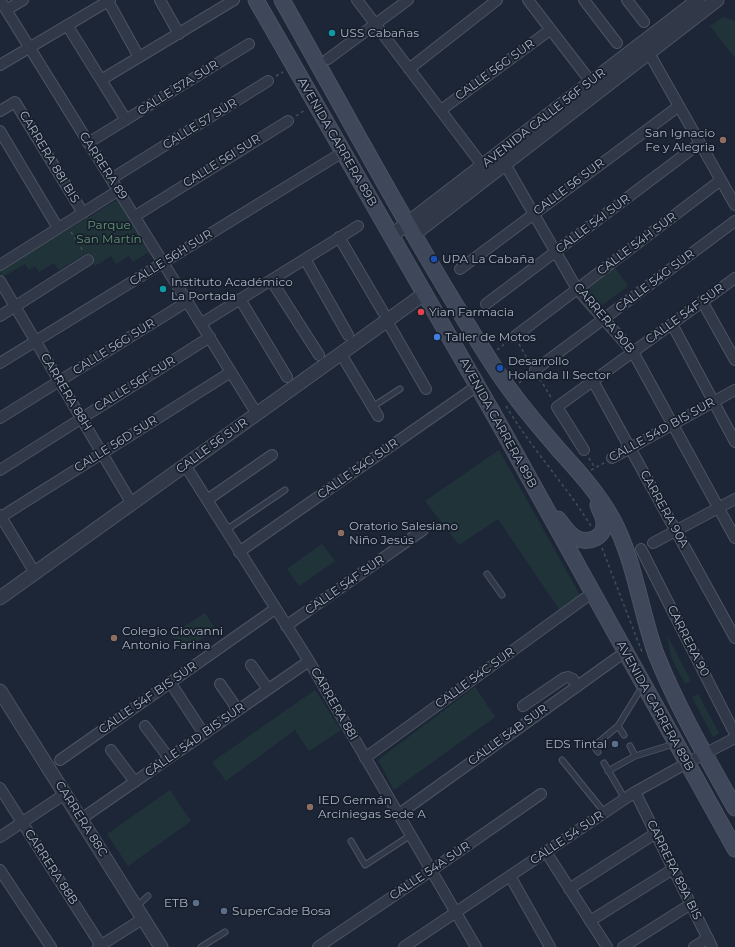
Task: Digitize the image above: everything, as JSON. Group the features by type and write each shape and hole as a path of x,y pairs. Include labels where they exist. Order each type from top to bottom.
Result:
{"main road":[{"name":"AVENIDA CARRERA 89B","path":"256,0 477,386 735,849"},
{"name":"AVENIDA CARRERA 89B","path":"282,0 411,228 494,366 536,422 604,504 618,530 656,653 705,754 735,808"},
{"path":"531,484 574,537 588,540 597,538 603,530 603,516 596,502 570,462"}],"street":[{"name":"CARRERA 89","path":"0,0 88,143 202,323 257,414"},
{"path":"6,10 23,0"},
{"path":"0,65 109,0 139,57"},
{"path":"160,0 178,34"},
{"path":"101,80 178,34 218,4 234,0"},
{"path":"357,0 482,165"},
{"path":"328,59 408,0"},
{"path":"409,69 497,0"},
{"path":"528,0 591,82"},
{"path":"584,0 617,42"},
{"path":"627,0 644,22"},
{"name":"AVENIDA CALLE 56F SUR","path":"411,228 482,165 697,3 717,0"},
{"name":"AVENIDA CALLE 56F SUR","path":"391,236 411,228 505,164 649,53 697,3"},
{"path":"67,25 126,120"},
{"name":"CALLE 56G SUR","path":"441,110 550,30"},
{"name":"CALLE 57A SUR","path":"88,143 249,44"},
{"path":"649,53 735,205"},
{"name":"CALLE 57 SUR","path":"111,179 268,81"},
{"name":"CARRERA 88I BIS","path":"0,111 16,102 82,213"},
{"name":"CALLE 56 SUR","path":"460,269 679,106"},
{"name":"CALLE 56I SUR","path":"134,216 288,121"},
{"path":"0,131 62,226"},
{"name":"CALLE 54I SUR","path":"486,304 700,143"},
{"name":"CALLE 56H SUR","path":"0,363 343,152"},
{"name":"CARRERA 90B","path":"505,164 577,289 633,352 735,538"},
{"name":"CALLE 54H SUR","path":"514,337 721,180"},
{"path":"0,265 119,190"},
{"name":"CALLE 54G SUR","path":"535,370 735,221"},
{"path":"202,323 358,226"},
{"path":"339,237 426,389"},
{"path":"305,259 348,334"},
{"path":"0,316 88,260"},
{"name":"CALLE 54F SUR","path":"584,450 557,407 735,278"},
{"path":"271,280 319,355"},
{"name":"CARRERA 88H","path":"0,281 132,504"},
{"name":"CALLE 56 SUR","path":"0,598 341,354 385,317 424,294"},
{"path":"240,299 288,376"},
{"name":"CALLE 56G SUR","path":"0,418 188,301"},
{"path":"702,301 735,360"},
{"path":"672,324 735,442"},
{"name":"CALLE 56F SUR","path":"0,470 210,337"},
{"path":"341,354 378,416"},
{"name":"CALLE 56D SUR","path":"1,516 231,372"},
{"name":"CARRERA 90A","path":"593,381 735,638"},
{"name":"CALLE 54G SUR","path":"239,552 477,386"},
{"name":"CALLE 54D BIS SUR","path":"612,458 735,390"},
{"path":"207,500 272,455"},
{"name":"CARRERA 88I","path":"185,465 225,531 308,661 476,947"},
{"path":"653,543 735,499"},
{"path":"1,516 35,573"},
{"name":"CALLE 54F SUR","path":"286,626 423,530"},
{"name":"CARRERA 90","path":"640,549 735,734"},
{"name":"CALLE 54C SUR","path":"366,758 585,598"},
{"name":"CALLE 54F BIS SUR","path":"60,760 275,609"},
{"name":"CALLE 54B SUR","path":"399,814 618,657"},
{"name":"CALLE 54D BIS SUR","path":"81,819 308,661"},
{"path":"251,665 268,689"},
{"path":"524,706 564,678 568,677 573,679 577,686"},
{"path":"170,682 204,734"},
{"path":"220,684 238,710"},
{"name":"CARRERA 88C","path":"0,691 161,947"},
{"path":"145,726 169,758"},
{"name":"CALLE 54 SUR","path":"404,947 635,792 735,738"},
{"path":"111,750 134,782"},
{"name":"CARRERA 88B","path":"0,788 100,946"},
{"name":"CARRERA 89A BIS","path":"635,792 710,942"},
{"path":"0,837 65,794"},
{"name":"CALLE 54A SUR","path":"318,947 541,794"},
{"path":"569,889 656,833"},
{"path":"546,852 608,947"},
{"path":"590,921 673,869"},
{"path":"0,870 51,947"},
{"path":"510,876 550,947"},
{"path":"623,947 691,904"},
{"path":"100,946 144,918"},
{"path":"694,947 710,942"}],"lane":[{"path":"372,406 400,389"},
{"path":"225,531 285,490"},
{"path":"487,574 502,595"},
{"path":"598,752 594,746 618,726 643,684"},
{"path":"618,726 624,735"},
{"path":"608,771 636,756 676,743"},
{"path":"630,746 636,756"},
{"path":"562,760 604,813"},
{"path":"604,763 625,799"},
{"path":"352,841 365,865 411,835"},
{"path":"136,906 148,896"},
{"path":"202,947 225,932"}],"path":[{"path":"268,81 288,69"},
{"path":"288,121 310,107"},
{"path":"62,226 88,260"},
{"path":"495,351 514,337"},
{"path":"518,384 535,370"},
{"name":"CALLE 54D BIS SUR","path":"590,470 612,458"}],"green space":[{"path":"723,17 735,21 735,58 710,26"},
{"name":"Parque San Martín","path":"117,200 151,256 147,253 133,262 129,256 116,264 111,256 95,266 87,253 59,270 54,263 39,272 35,266 29,270 25,264 2,277 0,271"},
{"path":"615,268 628,286 600,307 587,289"},
{"path":"499,450 580,595 561,612 498,519 459,545 425,501"},
{"path":"322,544 335,561 299,586 287,569"},
{"path":"205,613 216,630 182,652 171,635"},
{"path":"667,635 691,681 685,684 671,657"},
{"path":"475,687 495,717 394,790 378,760"},
{"path":"315,690 341,730 309,751 295,730 226,781 212,762"},
{"path":"698,694 719,733 713,737 692,697"},
{"path":"170,790 191,821 128,866 107,834"}],"place":[{"name":"USS Cabañas","path":"332,33"},
{"name":"San Ignacio Fe y Alegria","path":"723,140"},
{"name":"UPA La Cabaña","path":"434,259"},
{"name":"Instituto Académico La Portada","path":"163,289"},
{"name":"Yian Farmacia","path":"421,312"},
{"name":"Taller de Motos","path":"437,337"},
{"name":"Desarrollo Holanda II Sector","path":"500,368"},
{"name":"Oratorio Salesiano Niño Jesús","path":"341,533"},
{"name":"Colegio Giovanni Antonio Farina","path":"114,638"},
{"name":"EDS Tintal","path":"615,744"},
{"name":"IED Germán Arciniegas Sede A","path":"310,807"},
{"name":"ETB","path":"196,903"},
{"name":"SuperCade Bosa","path":"224,911"}]}
